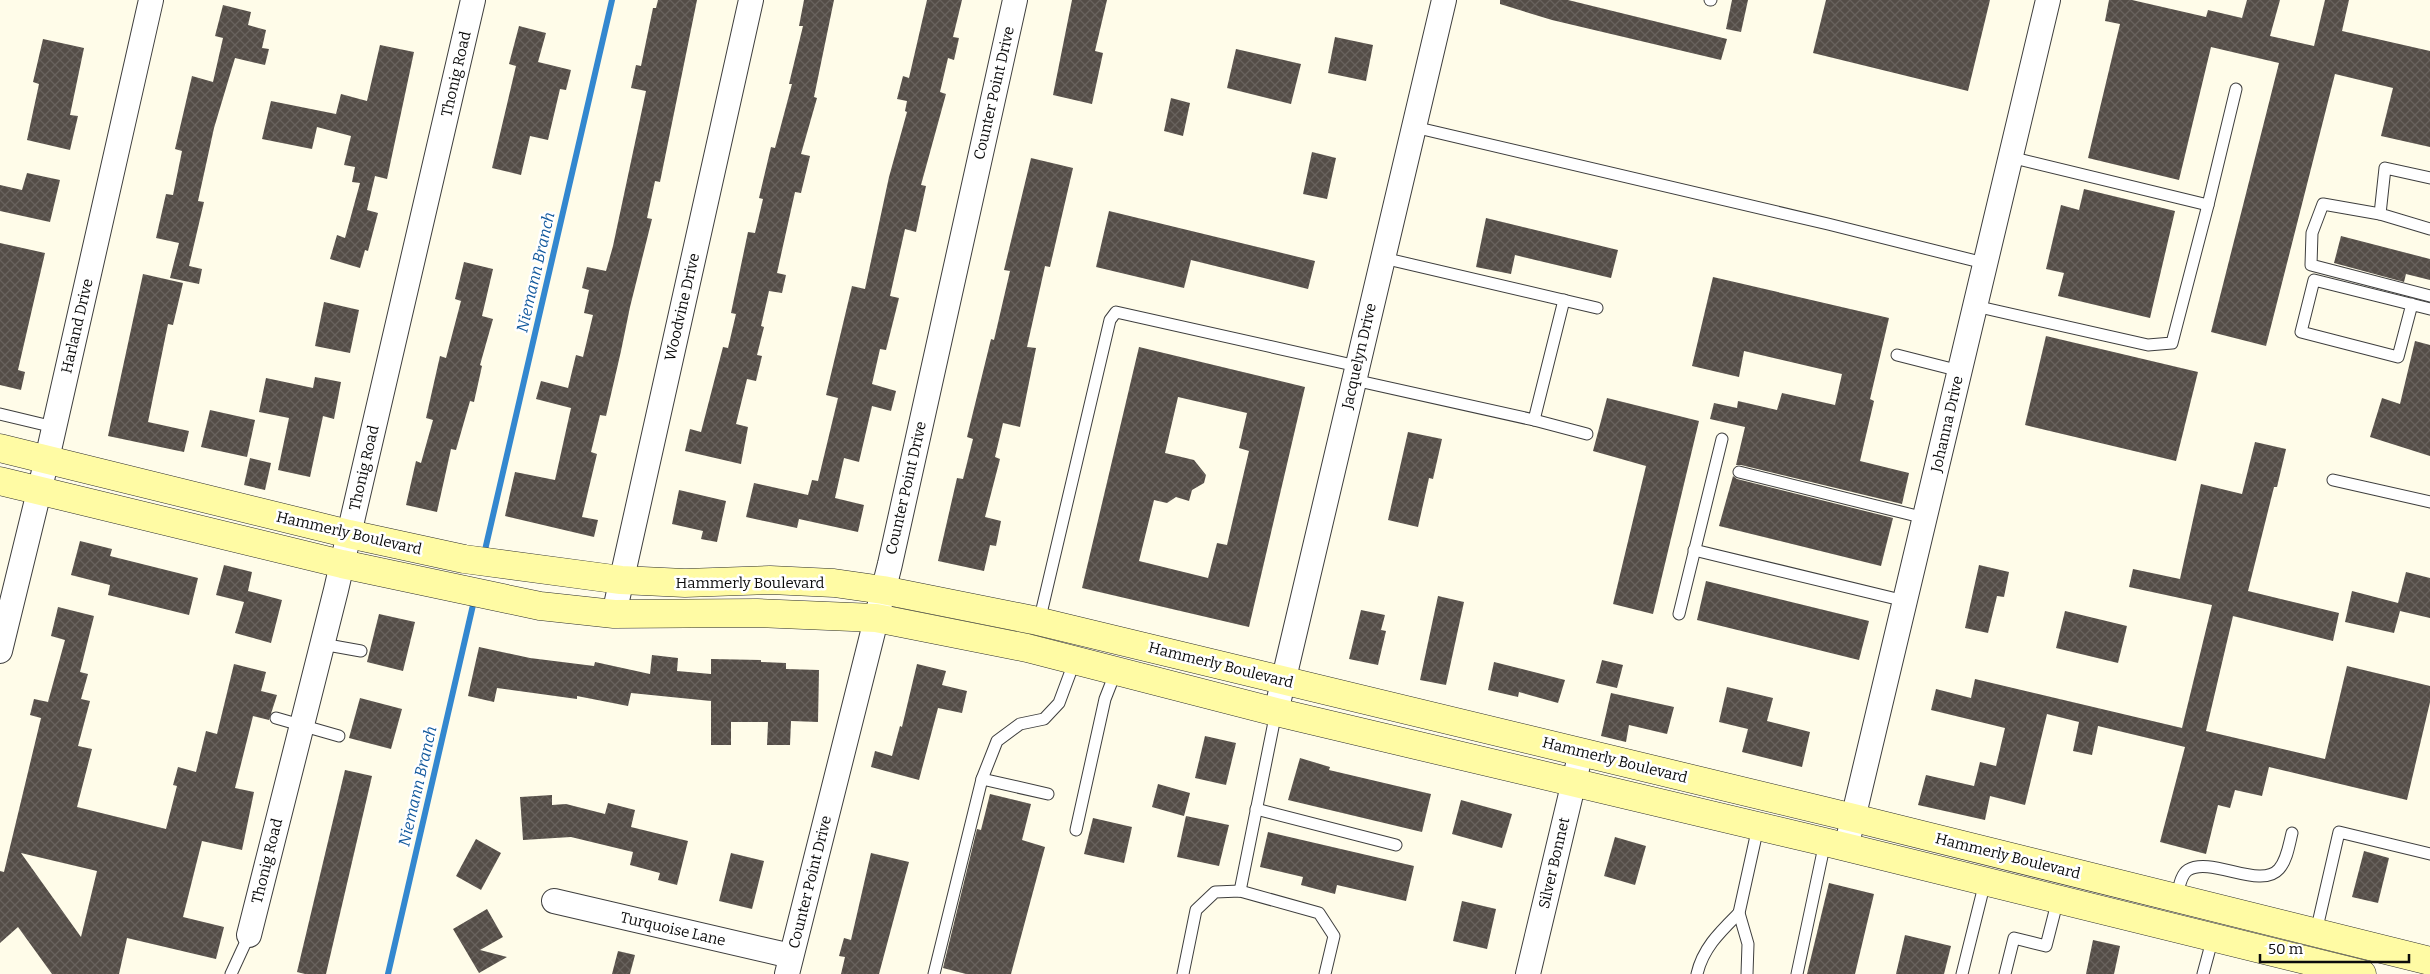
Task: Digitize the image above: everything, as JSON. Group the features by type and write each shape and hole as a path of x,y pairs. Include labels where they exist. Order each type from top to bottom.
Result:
{"main road":[{"name":"Hammerly Boulevard","path":"0,448 47,458 349,534 464,559 621,580 685,583 770,580 834,583 883,590 1040,622 1854,818 2430,961"},
{"name":"Hammerly Boulevard","path":"0,481 342,564 540,606 614,614 757,613 876,618 1027,648 1276,712 2120,914 2346,972"},
{"path":"2120,914 2127,886"}],"street":[{"name":"Harland Drive","path":"0,651 47,458 151,0"},
{"name":"Thonig Road","path":"249,935 342,564 473,0"},
{"name":"Woodvine Drive","path":"614,614 751,0"},
{"name":"Counter Point Drive","path":"789,965 883,590 1015,0"},
{"name":"Jacquelyn Drive","path":"1276,712 1282,680 1444,0"},
{"name":"Johanna Drive","path":"1836,845 1854,818 1976,306 1984,263 2048,0"},
{"name":"Silver Bonnet","path":"1528,974 1581,752"},
{"name":"Turquoise Lane","path":"554,901 789,965"}],"lane":[{"path":"1976,306 2148,345 2172,343 2236,89"},
{"path":"1414,127 1828,224 1984,263"},
{"path":"2010,157 2208,204"},
{"path":"2380,214 2385,168 2430,178"},
{"path":"2430,229 2380,214 2323,204 2312,232 2311,265 2430,296"},
{"path":"1382,258 1596,308"},
{"path":"2412,304 2398,357 2301,332 2314,280 2412,304 2430,309"},
{"path":"1534,420 1564,300"},
{"path":"1040,622 1110,320 1116,312 1587,434"},
{"path":"1897,355 1960,371"},
{"path":"0,414 54,426"},
{"path":"1678,614 1722,439"},
{"path":"1740,472 1925,518"},
{"path":"2333,480 2430,502"},
{"path":"1694,550 1906,601"},
{"path":"322,644 362,651"},
{"path":"934,974 982,779 997,741 1020,724 1044,719 1059,703 1075,660"},
{"path":"1076,830 1105,699 1116,671"},
{"path":"1240,891 1276,712"},
{"path":"276,718 339,736"},
{"path":"982,779 1048,794"},
{"path":"1256,809 1396,845"},
{"path":"1747,974 1748,944 1739,913 1758,827"},
{"path":"2316,932 2339,832 2430,854"},
{"path":"2176,898 2182,877 2188,870 2195,868 2216,868 2267,876 2277,871 2283,863 2292,833"},
{"path":"1797,974 1836,845"},
{"path":"1962,974 1986,882"},
{"path":"1183,974 1196,910 1215,892 1240,891 1319,913 1334,936 1325,974"},
{"path":"2005,974 2014,938 2046,946 2058,899"},
{"path":"1697,974 1701,957 1716,936 1739,913"},
{"path":"231,974 249,935"},
{"path":"2203,974 2213,937"}],"building":[{"path":"658,0 697,0 660,182 655,181 647,218 652,219 606,416 600,415 591,452 597,454 582,517 598,520 594,537 505,516 515,472 555,480 571,408 536,399 541,381 568,388 576,355 583,357 593,315 584,313 589,290 582,288 587,267 606,271 613,246 646,91 631,88 636,65 641,66 653,8 656,8"},
{"path":"804,0 834,0 814,97 817,98 801,154 810,156 801,193 795,192 777,273 786,275 782,293 769,291 761,326 764,327 757,355 762,356 756,381 747,379 736,424 748,427 741,464 685,451 690,429 701,432 723,347 728,348 736,314 731,313 748,232 755,233 763,199 759,198 771,147 775,148 792,84 789,84 803,26 799,26"},
{"path":"927,0 962,0 953,37 959,38 954,60 948,58 940,92 946,94 921,185 926,186 916,232 905,229 890,296 899,298 886,350 880,349 872,384 896,391 891,411 872,406 859,462 844,458 835,498 864,505 858,532 799,519 797,528 746,517 754,483 808,495 812,480 818,481 838,398 826,395 852,286 865,289 889,177 907,112 905,111 907,101 897,99 903,76 909,78"},
{"path":"1072,0 1107,0 1095,51 1103,53 1092,104 1053,95"},
{"path":"1500,0 1568,0 1727,39 1721,60 1552,20 1500,4"},
{"path":"1732,0 1748,0 1741,32 1726,29"},
{"path":"1826,0 1990,0 1968,91 1813,53"},
{"path":"2109,0 2132,0 2206,17 2208,10 2242,18 2247,0 2280,0 2270,36 2314,46 2325,0 2349,0 2342,31 2430,51 2430,147 2381,136 2393,88 2335,74 2266,346 2211,332 2279,63 2211,47 2179,180 2088,158 2120,24 2105,21"},
{"path":"223,5 251,12 248,25 266,30 262,48 269,49 265,65 235,58 214,128 198,201 204,202 189,266 202,269 199,284 170,278 179,243 156,238 166,194 173,195 182,151 175,149 192,76 213,82 223,38 215,36"},
{"path":"519,26 546,33 538,62 571,70 566,90 560,89 548,140 530,136 521,175 492,168 516,66 509,64"},
{"path":"1335,37 1373,45 1366,81 1328,73"},
{"path":"43,39 84,48 70,115 78,116 70,150 27,140 39,84 33,82"},
{"path":"380,45 414,52 387,179 375,176 367,210 378,213 368,251 365,250 360,268 330,259 337,235 345,238 360,183 352,182 355,167 344,165 351,136 317,127 312,149 262,139 271,101 336,114 341,94 367,101"},
{"path":"1236,49 1301,64 1291,104 1227,88"},
{"path":"1171,98 1190,103 1183,136 1164,131"},
{"path":"1312,152 1336,158 1327,199 1303,194"},
{"path":"1031,158 1073,168 1050,267 1045,266 1027,347 1036,348 1020,427 1003,423 995,457 1000,459 985,517 1001,521 996,546 990,545 984,571 938,561 957,478 963,479 973,439 967,437 991,339 994,340 1010,271 1004,270"},
{"path":"27,173 60,180 50,222 0,211 0,185 22,190"},
{"path":"2084,189 2175,211 2150,318 2058,296 2064,273 2046,269 2061,205 2079,210"},
{"path":"1109,211 1315,261 1308,289 1191,260 1184,288 1096,267"},
{"path":"1486,218 1618,250 1611,278 1515,255 1511,274 1476,267"},
{"path":"2341,236 2430,259 2430,280 2406,274 2404,282 2334,263"},
{"path":"0,243 45,253 18,370 25,372 21,390 0,385"},
{"path":"464,262 493,269 482,316 493,319 480,365 482,366 474,402 470,401 456,450 451,449 437,512 406,505 416,461 421,463 433,420 426,418 440,356 446,358 461,301 455,299"},
{"path":"143,274 183,283 173,325 168,324 148,422 189,431 184,452 108,436"},
{"path":"1713,277 1889,318 1870,399 1874,401 1860,461 1909,473 1902,504 1736,465 1745,427 1710,419 1714,403 1737,408 1738,401 1777,410 1782,393 1835,405 1842,374 1744,351 1739,377 1692,366"},
{"path":"324,302 359,310 350,353 315,346"},
{"path":"2046,336 2198,372 2176,461 2025,425"},
{"path":"2415,341 2430,345 2430,456 2370,437 2382,398 2400,404"},
{"path":"1139,347 1305,387 1249,627 1082,588","holes":["1178,397 1247,413 1239,448 1249,451 1227,545 1217,543 1208,578 1139,561 1154,500 1167,503 1176,497 1189,501 1192,490 1204,483 1206,475 1194,460 1165,453"]},
{"path":"315,377 341,382 334,419 323,416 310,477 278,470 289,418 259,412 266,378 313,388"},
{"path":"1607,398 1699,421 1653,614 1613,604 1646,466 1593,451"},
{"path":"210,410 255,420 247,457 201,447"},
{"path":"1408,432 1442,439 1433,479 1429,478 1418,527 1388,520"},
{"path":"2255,442 2286,449 2277,487 2274,487 2248,591 2339,613 2333,641 2233,616 2206,731 2325,759 2347,666 2430,686 2430,702 2407,800 2269,767 2262,796 2235,790 2230,808 2218,805 2206,854 2160,842 2185,747 2098,726 2092,755 2073,751 2079,722 2047,714 2025,805 1990,796 1985,820 1918,805 1926,775 1974,786 1980,762 1996,766 2005,728 1931,710 1936,689 1971,698 1975,679 2182,728 2212,605 2129,587 2133,569 2180,579 2201,484 2242,494"},
{"path":"250,458 271,463 265,490 244,485"},
{"path":"1733,476 1737,479 1893,518 1881,566 1719,526"},
{"path":"679,490 726,501 717,542 701,539 703,531 672,524"},
{"path":"80,541 112,549 110,556 198,578 189,615 108,595 110,585 71,575"},
{"path":"224,565 252,572 248,591 282,600 271,643 235,633 244,602 216,595"},
{"path":"1979,565 2009,572 2004,597 1997,596 1988,633 1965,628"},
{"path":"2406,572 2430,578 2430,618 2400,611 2394,633 2345,622 2352,591 2398,603"},
{"path":"1706,581 1869,621 1859,660 1697,620"},
{"path":"1438,596 1464,602 1446,685 1420,680"},
{"path":"58,607 94,616 80,672 88,674 81,699 90,701 78,746 92,749 77,807 166,829 177,786 173,785 178,767 196,772 206,731 217,734 234,664 266,672 261,691 277,695 269,720 253,716 235,788 254,792 242,850 202,841 183,917 224,927 216,959 127,938 119,974 52,974 18,927 0,943 0,871 4,872 41,718 30,715 34,699 48,702 65,640 51,636","holes":["21,853 97,871 81,937"]},
{"path":"1361,610 1385,615 1381,630 1386,631 1378,665 1349,659"},
{"path":"2065,611 2127,626 2118,663 2056,648"},
{"path":"379,614 415,622 403,671 367,662"},
{"path":"479,647 530,658 594,666 595,662 650,674 652,655 678,658 677,671 711,674 711,659 761,660 761,662 786,663 786,669 819,670 818,722 791,721 790,745 767,745 768,722 731,722 731,745 711,745 711,701 631,693 628,706 577,696 577,699 497,688 494,702 468,696"},
{"path":"1602,660 1623,665 1617,688 1596,683"},
{"path":"1494,662 1565,680 1558,703 1519,692 1518,697 1488,690"},
{"path":"917,664 946,671 942,685 967,691 962,713 938,708 919,780 871,767 875,751 892,756 900,726 902,727"},
{"path":"1727,687 1773,698 1767,721 1810,732 1802,767 1742,752 1748,729 1719,722"},
{"path":"1611,693 1674,707 1667,734 1629,725 1626,742 1601,736"},
{"path":"360,698 402,709 391,749 349,738"},
{"path":"1205,736 1236,743 1226,785 1195,778"},
{"path":"1300,758 1330,767 1329,770 1431,794 1422,832 1288,800"},
{"path":"345,770 372,776 326,974 305,974 297,972"},
{"path":"1158,784 1190,793 1184,816 1152,807"},
{"path":"990,794 1031,804 1022,840 1045,847 1011,974 966,974 943,968 977,829 981,830"},
{"path":"552,795 552,805 566,804 605,814 608,803 635,810 631,827 688,841 677,885 658,880 660,873 630,865 633,852 571,837 523,840 520,797"},
{"path":"1461,800 1512,814 1502,848 1452,834"},
{"path":"1186,816 1229,825 1219,866 1177,857"},
{"path":"1093,818 1132,827 1124,863 1084,854"},
{"path":"1268,832 1414,866 1406,901 1337,885 1335,894 1301,885 1303,877 1260,867"},
{"path":"1615,837 1646,846 1635,885 1604,876"},
{"path":"476,839 501,853 481,890 456,876"},
{"path":"2364,851 2389,858 2378,903 2352,897"},
{"path":"731,853 764,861 752,909 719,901"},
{"path":"871,853 909,862 879,974 841,974 845,957 839,956 844,938 851,940"},
{"path":"1829,883 1874,894 1855,974 1807,974"},
{"path":"1462,901 1496,909 1487,949 1453,941"},
{"path":"487,909 503,937 480,950 507,957 479,973 453,929"},
{"path":"1905,935 1951,946 1944,974 1896,974"},
{"path":"2093,940 2120,946 2114,974 2086,974"},
{"path":"618,951 635,955 630,974 612,974"}],"waterway":[{"name":"Niemann Branch","path":"485,550 612,0"},
{"name":"Niemann Branch","path":"388,974 473,605"}]}
